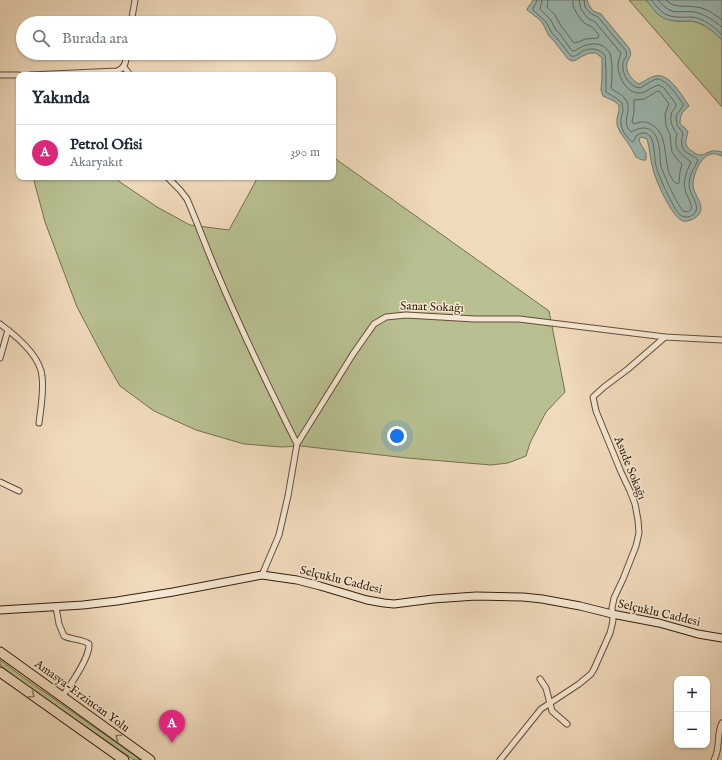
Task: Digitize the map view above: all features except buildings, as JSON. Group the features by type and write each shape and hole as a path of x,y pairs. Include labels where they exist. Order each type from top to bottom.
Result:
{"highway":[{"name":"Amasya-Erzincan Yolu","path":"0,652 150,760"},
{"path":"0,672 124,760"}],"street":[{"path":"132,16 135,0"},
{"path":"95,72 117,71 124,67 126,60"},
{"path":"124,67 128,72"},
{"path":"0,75 16,75"},
{"path":"170,180 187,199 246,340 272,396 297,444"},
{"name":"Sanat Sokağı","path":"262,575 279,535 288,496 297,444 374,324 386,317 406,315 475,319 519,319 664,337 722,340"},
{"path":"0,324 28,348 40,366 43,393 39,423"},
{"path":"0,358 8,330"},
{"name":"Asude Sokağı","path":"500,760 508,752 537,714 591,674 610,634 613,620 612,608 614,598 636,546 639,533 638,520 630,491 596,411 593,397 628,369 664,337"},
{"path":"0,482 19,491"},
{"name":"Selçuklu Caddesi","path":"0,610 83,605 117,601 262,575 297,580 367,600 394,604 470,596 523,597 563,602 698,634 722,638"},
{"path":"56,607 59,624 64,636 69,639 86,641 90,647 82,666 62,697"},
{"path":"540,679 546,688 552,711 567,724"},
{"path":"714,760 717,754 719,731 722,723"}],"green space":[{"path":"629,0 646,0 659,15 676,21 693,21 706,26 722,40 722,107"},
{"path":"336,159 549,311 565,392 546,412 530,443 526,456 508,463 491,465 407,458 301,446 282,447 244,444 196,430 154,411 120,386 77,307 45,222 34,180 118,180 157,207 190,225 229,230 256,180 336,180"},
{"path":"0,660 141,760 134,760 22,682 0,665"}],"water":[{"path":"533,0 587,0 593,11 601,14 629,48 631,54 627,63 627,69 634,81 639,84 649,78 660,76 670,81 679,91 689,106 682,114 680,121 680,124 688,132 686,143 687,147 699,155 713,151 722,152 722,156 711,154 706,156 699,164 693,180 693,185 700,202 701,210 695,218 689,221 683,221 669,206 654,174 647,139 642,137 639,138 640,143 646,153 646,160 642,160 636,157 620,132 617,125 619,105 603,96 601,90 602,58 596,53 589,53 574,61 568,59 549,36 539,19 527,10"},
{"path":"646,0 722,0 722,40 700,23 691,21 672,21 663,18"}],"place":[{"name":"Petrol Ofisi","path":"172,743"}]}
